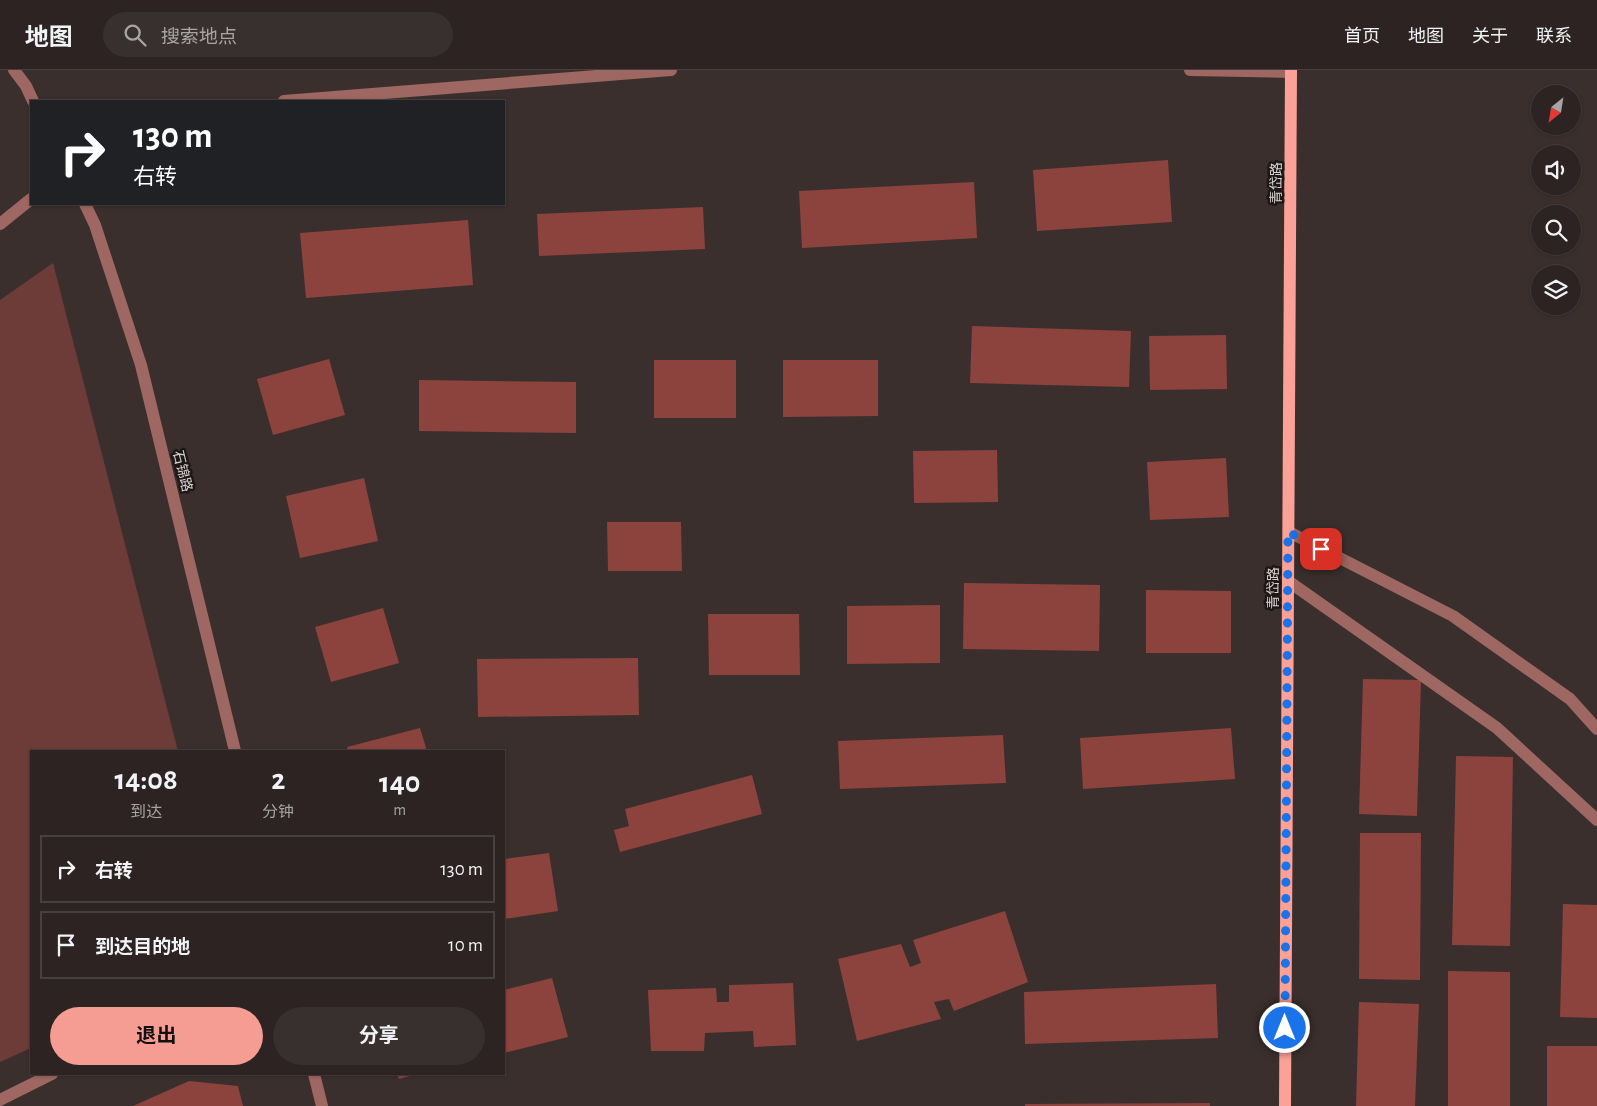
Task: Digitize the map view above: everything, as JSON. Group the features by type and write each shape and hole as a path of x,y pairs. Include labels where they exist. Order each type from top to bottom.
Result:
{"main road":[{"name":"青岱路","path":"1285,1106 1292,71"}],"street":[{"path":"14,70 26,86 33,100"},
{"path":"296,100 607,73 671,70"},
{"path":"1190,70 1292,71"},
{"path":"0,224 30,200"},
{"name":"石锦路","path":"85,205 95,225 141,365 235,750"},
{"path":"1288,532 1453,616 1570,699 1597,729"},
{"path":"1288,581 1497,728 1597,820"},
{"path":"0,1100 50,1075"},
{"path":"314,1075 322,1106"}],"shaded area":[{"path":"53,263 178,750 30,750 30,1048 0,1062 0,300"}],"building":[{"path":"1168,160 1172,222 1037,231 1033,170"},
{"path":"974,182 977,238 802,248 799,191"},
{"path":"703,207 705,249 539,256 537,214"},
{"path":"468,220 473,285 306,298 300,233"},
{"path":"972,326 1131,331 1129,387 970,383"},
{"path":"1226,335 1227,389 1150,390 1149,336"},
{"path":"329,359 345,415 273,435 257,379"},
{"path":"654,360 736,360 736,418 654,418"},
{"path":"783,360 878,360 878,416 783,417"},
{"path":"419,380 576,382 576,433 419,431"},
{"path":"997,450 998,502 914,503 913,451"},
{"path":"1226,458 1229,517 1150,520 1147,462"},
{"path":"364,478 378,541 300,558 286,496"},
{"path":"607,522 681,522 682,571 608,571"},
{"path":"964,583 1100,585 1099,651 963,649"},
{"path":"1146,590 1231,591 1231,653 1146,653"},
{"path":"940,605 940,663 847,664 847,606"},
{"path":"383,608 399,663 331,682 315,627"},
{"path":"708,614 799,614 800,675 709,675"},
{"path":"638,658 639,715 478,717 477,659"},
{"path":"1363,679 1421,680 1417,816 1359,814"},
{"path":"420,728 427,750 348,750 347,747"},
{"path":"1231,728 1235,779 1083,789 1080,738"},
{"path":"1003,735 1006,783 840,789 838,741"},
{"path":"1456,756 1513,757 1510,946 1452,945"},
{"path":"752,775 762,814 620,852 614,830 629,826 625,809"},
{"path":"1360,833 1421,833 1420,980 1359,979"},
{"path":"549,853 558,911 505,919 505,859"},
{"path":"1563,904 1597,905 1597,1018 1560,1017"},
{"path":"1005,911 1028,982 954,1011 949,999 934,1002 941,1019 857,1041 838,959 901,944 910,967 921,963 913,940"},
{"path":"1448,971 1510,972 1510,1106 1448,1106"},
{"path":"552,978 568,1037 505,1053 505,990"},
{"path":"793,983 796,1045 754,1047 753,1031 705,1033 704,1051 651,1051 648,990 716,988 717,1002 729,1002 729,985"},
{"path":"1216,984 1218,1038 1025,1044 1024,992"},
{"path":"1359,1002 1419,1004 1415,1106 1356,1106"},
{"path":"1547,1046 1597,1046 1597,1106 1547,1106"},
{"path":"397,1075 413,1075 399,1079"},
{"path":"189,1081 238,1086 243,1106 133,1106"},
{"path":"1210,1103 1210,1106 1025,1106 1025,1104"}],"route":[{"path":"1285,1028 1288,532 1321,549"}]}
